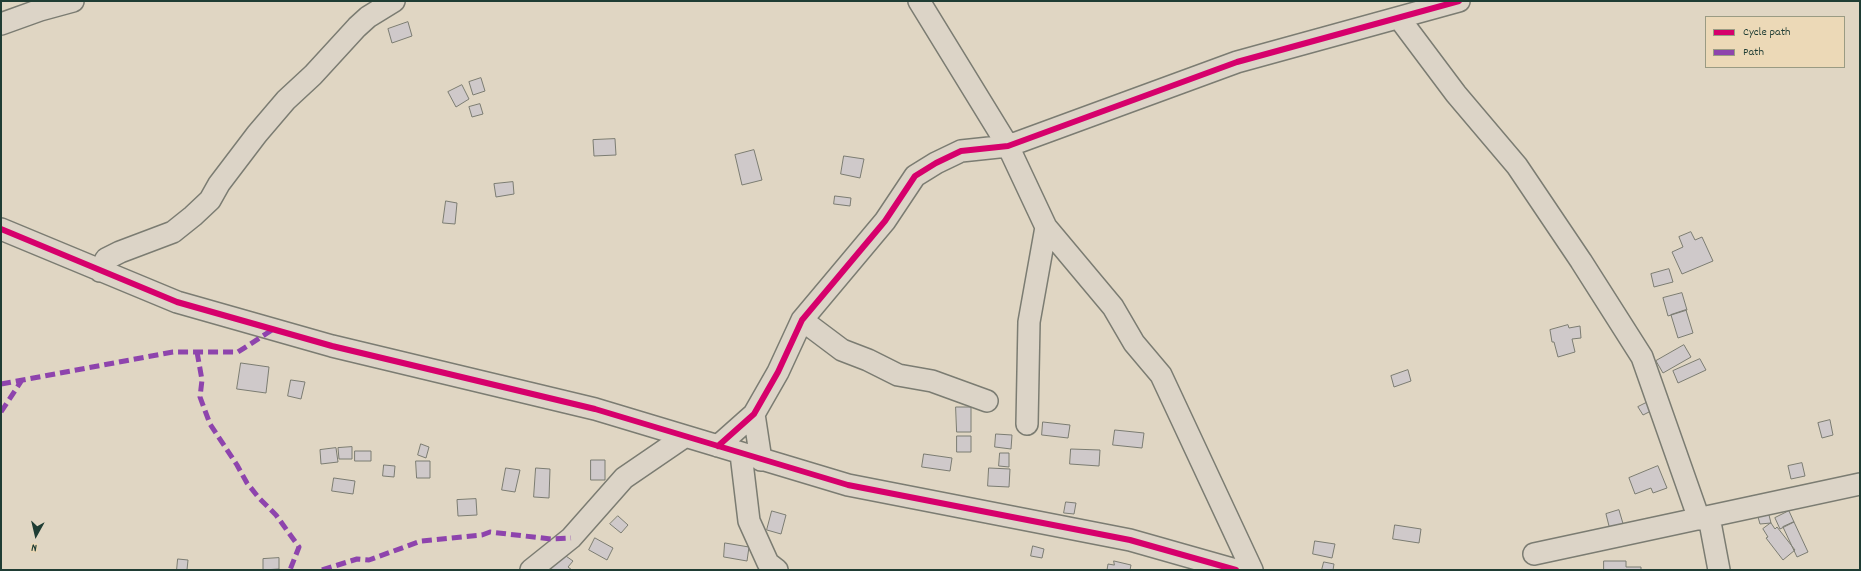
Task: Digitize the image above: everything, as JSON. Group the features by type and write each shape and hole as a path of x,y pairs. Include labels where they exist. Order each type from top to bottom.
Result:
{"street":[{"path":"1,24 40,10 73,1"},
{"path":"100,270 106,259 120,252 173,232 193,216 210,200 219,184 257,134 286,100 313,75 357,27 368,17 394,1"},
{"path":"919,1 1008,146 1046,227 1113,307 1134,343 1161,375 1264,570"},
{"path":"718,446 754,414 778,372 802,320 885,221 915,176 936,163 961,151 1008,146 1237,62 1459,1"},
{"path":"1399,18 1456,94 1517,166 1581,260 1642,358 1704,518 1719,570"},
{"path":"1027,424 1029,322 1046,227"},
{"path":"1,229 177,302 272,330 293,334 332,346 594,409 848,485 1130,540 1236,570"},
{"path":"802,320 842,350 868,360 898,375 932,381 987,401"},
{"path":"754,414 761,460"},
{"path":"531,570 571,538 624,478 684,437"},
{"path":"741,454 749,521 771,568"},
{"path":"1534,554 1860,484"}],"building":[{"path":"408,22 412,36 392,43 388,29"},
{"path":"481,78 485,91 473,95 469,82"},
{"path":"462,85 469,99 456,107 448,92"},
{"path":"480,104 483,114 472,117 469,107"},
{"path":"615,139 616,155 594,156 593,140"},
{"path":"754,150 762,180 742,185 735,155"},
{"path":"844,156 864,159 860,178 841,174"},
{"path":"513,182 514,194 496,197 494,184"},
{"path":"835,196 851,198 850,206 834,204"},
{"path":"446,201 457,203 455,224 443,223"},
{"path":"1691,232 1695,240 1702,237 1713,261 1682,274 1672,252 1683,247 1679,237"},
{"path":"1669,269 1673,282 1654,287 1651,274"},
{"path":"1682,293 1687,310 1668,316 1663,298"},
{"path":"1686,310 1693,333 1678,338 1671,315"},
{"path":"1568,325 1569,328 1580,326 1581,338 1572,339 1575,352 1558,357 1554,342 1552,342 1550,330"},
{"path":"1684,345 1691,357 1663,373 1656,361"},
{"path":"1700,359 1706,370 1678,383 1673,371"},
{"path":"241,363 269,367 266,393 237,389"},
{"path":"1408,370 1411,381 1394,387 1391,376"},
{"path":"291,380 305,382 301,399 288,396"},
{"path":"1646,403 1651,411 1643,415 1638,407"},
{"path":"956,407 971,407 971,432 957,432"},
{"path":"1830,420 1833,435 1822,438 1818,423"},
{"path":"1043,422 1070,425 1068,438 1042,435"},
{"path":"1115,430 1144,433 1142,448 1113,445"},
{"path":"996,434 1012,435 1011,449 995,447"},
{"path":"957,436 971,436 971,452 957,452"},
{"path":"421,444 429,447 426,458 418,455"},
{"path":"352,447 352,459 339,459 338,448"},
{"path":"336,448 338,462 321,464 320,450"},
{"path":"1071,449 1100,450 1099,466 1070,464"},
{"path":"355,451 371,451 371,461 355,461"},
{"path":"1000,453 1009,453 1009,467 999,466"},
{"path":"924,454 952,458 950,471 922,467"},
{"path":"591,460 605,460 605,480 591,480"},
{"path":"416,461 430,461 430,478 417,478"},
{"path":"1802,463 1805,476 1791,479 1788,466"},
{"path":"384,465 395,466 394,477 383,476"},
{"path":"1658,466 1667,488 1653,493 1651,488 1635,494 1629,478"},
{"path":"506,468 520,470 515,492 502,490"},
{"path":"536,468 550,469 549,498 534,497"},
{"path":"989,468 1010,469 1009,487 988,486"},
{"path":"334,478 355,481 353,494 332,491"},
{"path":"476,499 477,515 458,516 457,500"},
{"path":"1066,502 1076,503 1074,514 1064,513"},
{"path":"1619,510 1624,527 1610,530 1606,514"},
{"path":"772,511 786,515 781,534 767,530"},
{"path":"1789,511 1794,522 1780,529 1775,518"},
{"path":"1769,515 1771,523 1760,524 1758,517"},
{"path":"618,516 628,525 621,533 610,524"},
{"path":"1794,522 1808,552 1797,557 1783,527"},
{"path":"1771,523 1775,529 1777,527 1795,550 1783,560 1766,538 1768,537 1763,529"},
{"path":"1395,525 1421,529 1419,543 1393,539"},
{"path":"595,538 613,548 607,560 589,550"},
{"path":"1315,541 1335,544 1332,558 1313,554"},
{"path":"725,543 749,547 747,561 724,557"},
{"path":"1033,546 1044,549 1042,558 1031,556"},
{"path":"563,554 573,561 568,567 572,570 552,570 551,569"},
{"path":"279,558 279,569 263,570 263,559"},
{"path":"178,559 188,560 187,570 177,570"},
{"path":"1114,561 1131,565 1130,570 1107,570 1108,564 1114,565"},
{"path":"1604,561 1626,561 1626,567 1641,567 1641,570 1604,570"},
{"path":"1324,562 1334,564 1333,570 1322,570"}],"marked path":[{"path":"1,384 173,352 238,352 272,330"},
{"path":"197,352 202,380 200,397 210,424 247,483 276,515 299,547 290,570"},
{"path":"1,412 22,380"},
{"path":"322,570 357,559 369,560 421,541 482,535 490,532 551,539 571,538"}],"cycle path":[{"path":"718,446 754,414 778,372 802,320 885,221 915,176 936,163 961,151 1008,146 1237,62 1459,1"},
{"path":"1,229 177,302 332,346 595,409 848,485 1130,540 1236,570"}]}
